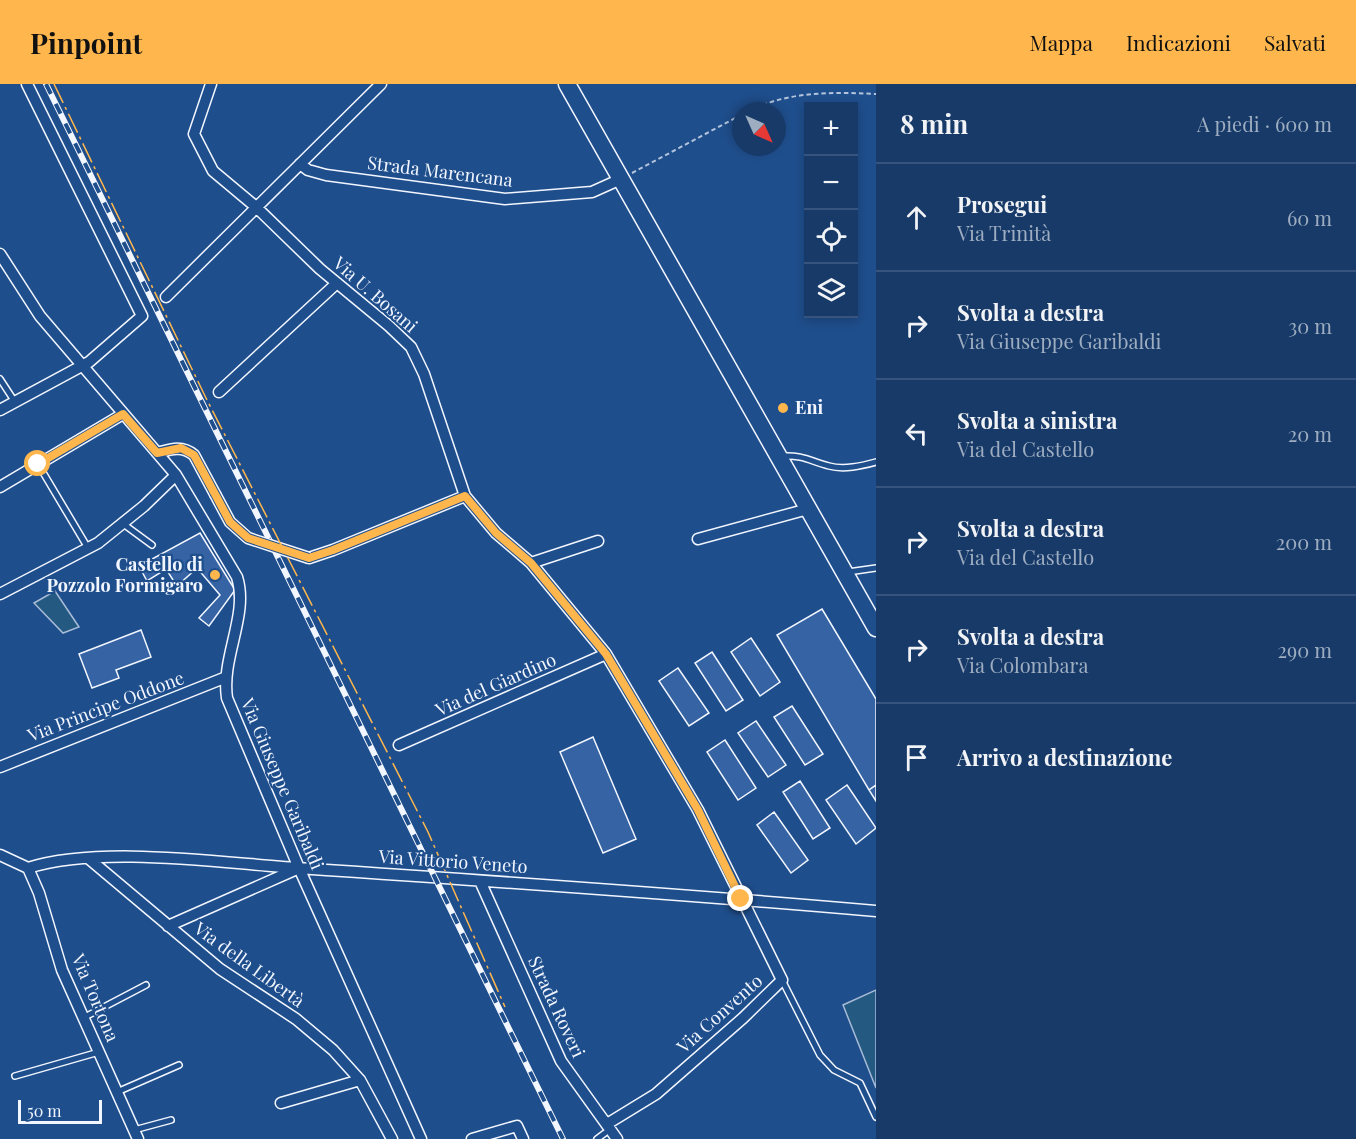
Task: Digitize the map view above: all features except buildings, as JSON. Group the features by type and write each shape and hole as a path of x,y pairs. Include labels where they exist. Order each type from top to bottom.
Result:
{"main road":[{"path":"567,84 876,628"}],"street":[{"path":"0,410 89,362 142,316 27,84"},
{"name":"Via U. Bosani","path":"211,84 194,134 213,171 256,207 337,283 389,326 418,358 465,496"},
{"path":"166,297 381,84"},
{"name":"Strada Marencana","path":"300,164 308,170 326,175 505,199 591,192 621,179"},
{"name":"Via Giuseppe Garibaldi","path":"0,254 39,316 176,475 237,577 242,591 224,678 227,698 299,868 421,1139"},
{"path":"219,392 337,283"},
{"path":"0,487 123,414"},
{"path":"157,453 181,448 189,451 194,455 230,522 248,538 309,558 465,496"},
{"path":"0,594 88,548 122,523 176,475"},
{"name":"Via Convento","path":"465,496 496,533 531,563 606,654 698,810 782,980 743,1018 656,1094 606,1128"},
{"path":"698,539 808,509"},
{"path":"531,563 598,541"},
{"name":"Via del Giardino","path":"399,745 606,654"},
{"name":"Via Principe Oddone","path":"0,767 224,678"},
{"path":"0,855 28,868"},
{"name":"Via Vittorio Veneto","path":"28,868 50,861 88,858 154,859 741,899 876,911"},
{"name":"Via della Libertà","path":"88,858 220,969 296,1019 333,1050 360,1080 392,1139"},
{"name":"Via Tortona","path":"28,868 39,893 62,970 136,1134"},
{"path":"168,926 299,868"},
{"name":"Strada Roveri","path":"480,881 561,1061 606,1128 617,1139"},
{"path":"281,1103 360,1080"},
{"path":"472,1139 517,1126 523,1139"}],"lane":[{"path":"0,379 15,402"},
{"path":"778,456 800,455 830,466 852,468 876,462"},
{"path":"38,464 88,548"},
{"path":"122,523 152,546"},
{"path":"844,572 876,568"},
{"path":"782,980 820,1055 834,1070 860,1083 876,1117"},
{"path":"83,1018 146,985"},
{"path":"15,1076 99,1052"},
{"path":"117,1092 179,1065"},
{"path":"136,1134 171,1120"},
{"path":"597,1139 606,1128"}],"path":[{"path":"771,102 800,95 876,94"},
{"path":"621,179 732,120"}],"shaded area":[{"path":"55,591 79,627 63,633 34,603"},
{"path":"876,990 876,1088 843,1005"}],"railway":[{"path":"46,84 563,1139"}],"power":[{"path":"54,84 206,398 428,832 505,1007"}],"place":[{"name":"Eni","path":"783,408"},
{"name":"Castello di Pozzolo Formigaro","path":"215,575"}],"route":[{"path":"38,464 123,414 157,453 181,448 194,455 230,522 238,531 248,538 309,558 465,496 496,533 531,563 606,654 698,810 741,899"}]}
